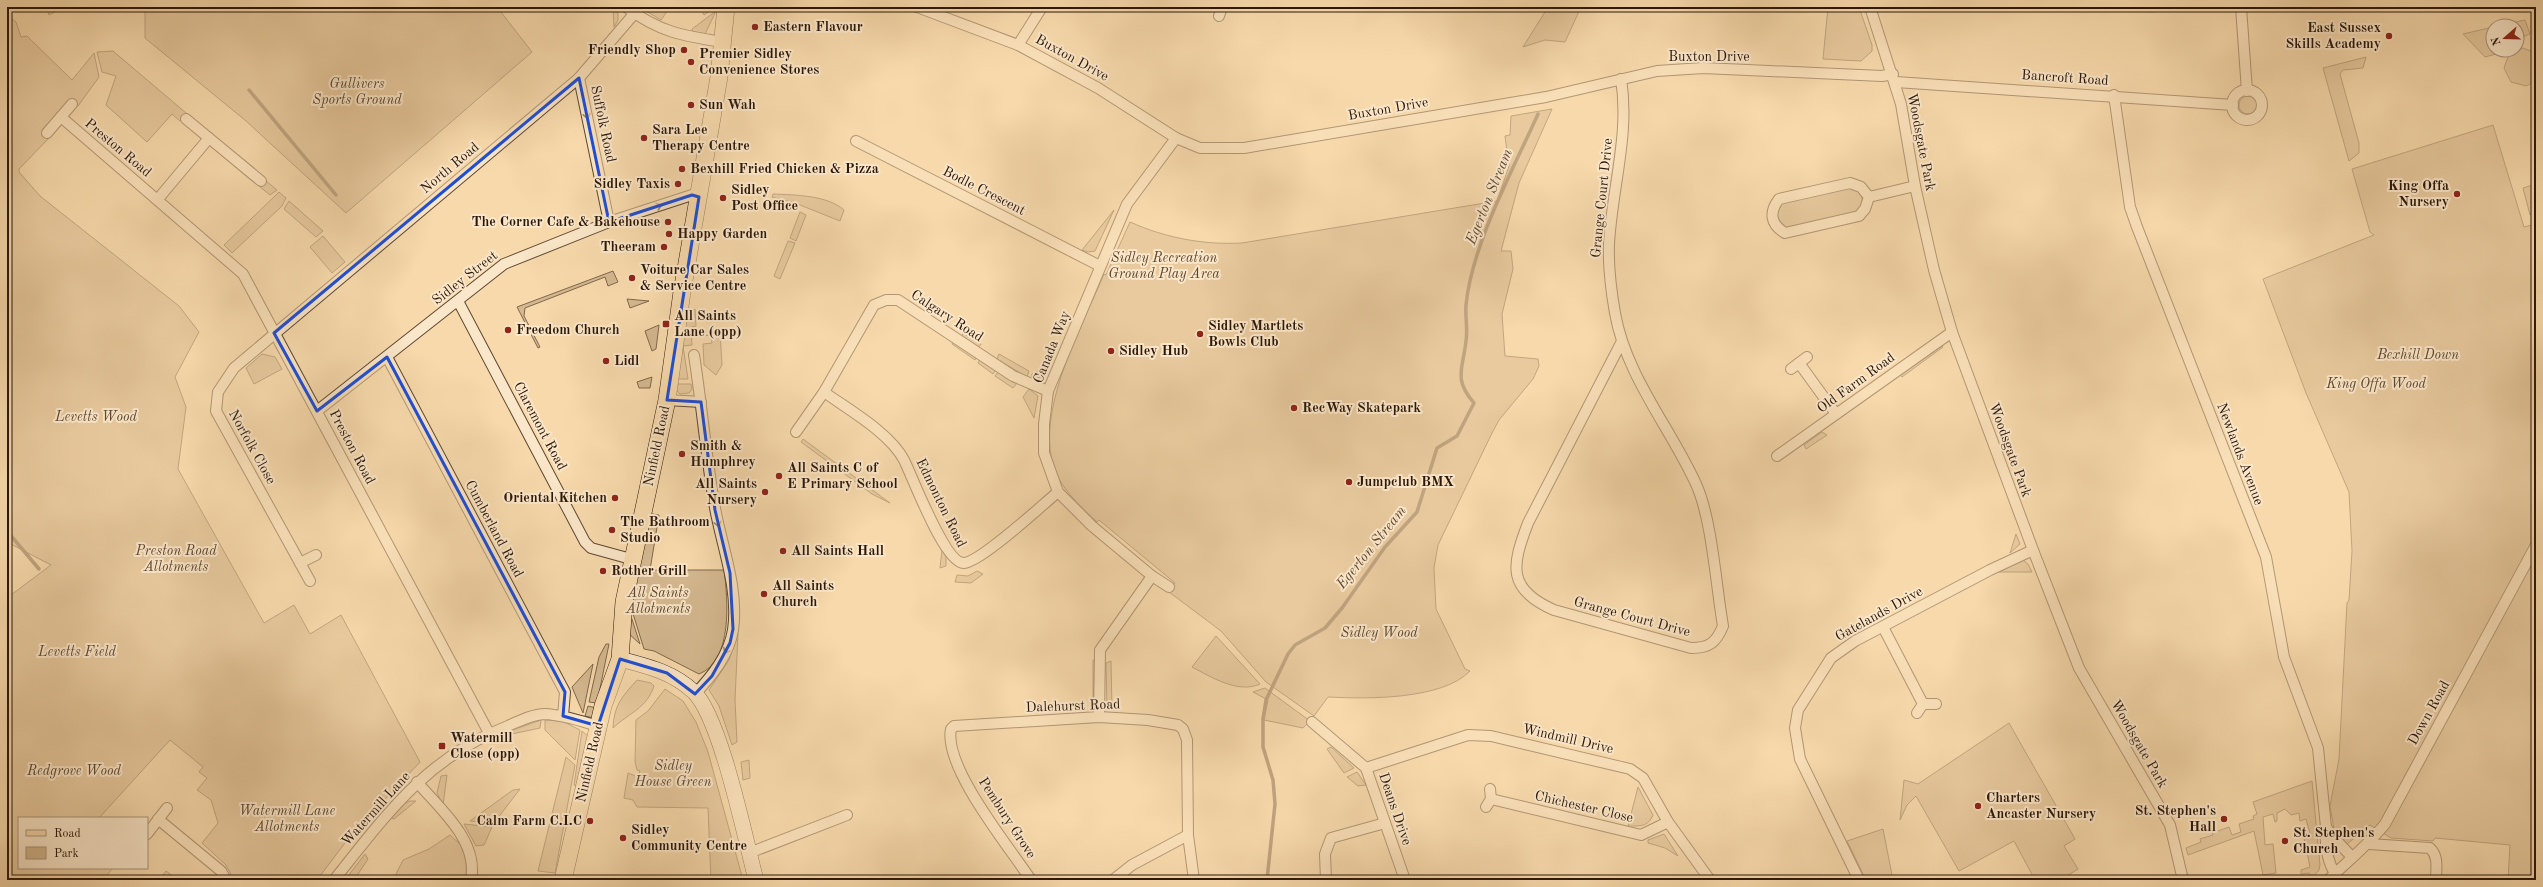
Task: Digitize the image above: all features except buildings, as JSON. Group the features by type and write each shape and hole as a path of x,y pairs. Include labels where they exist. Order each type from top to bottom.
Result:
{"main road":[{"name":"Ninfield Road","path":"563,880 598,726 620,659 624,602 632,558 667,400 682,292 719,77 726,7"}],"street":[{"path":"626,7 654,27 673,34 723,42"},
{"name":"Buxton Drive","path":"917,7 1018,45 1098,88 1176,138 1200,148 1244,148 1546,97 1657,71 1702,68 1882,76 1895,78"},
{"path":"1018,45 1042,7"},
{"name":"Woodsgate Park","path":"1870,7 1895,78 1915,186 1934,270 1952,332 2033,550 2079,668 2170,825 2183,880"},
{"path":"2241,7 2247,91"},
{"name":"North Road","path":"274,333 579,78 634,14"},
{"name":"Suffolk Road","path":"579,78 609,222"},
{"name":"Bancroft Road","path":"1895,78 2233,105"},
{"name":"Grange Court Drive","path":"1621,79 1625,100 1625,122 1609,244 1610,272 1621,343 1696,485 1706,520 1723,626 1718,638 1704,648 1692,648 1554,610 1534,602 1526,594 1517,577 1517,559 1528,523 1621,343"},
{"path":"2247,91 2256,94 2262,101 2260,112 2256,117 2244,120 2234,111 2233,105 2237,95 2247,91"},
{"name":"Newlands Avenue","path":"2114,95 2130,206 2266,557 2284,657 2318,748 2329,864 2332,877"},
{"path":"47,133 72,104"},
{"name":"Preston Road","path":"61,117 243,274 256,292 274,333 489,733"},
{"path":"186,119 209,138 252,168 261,181"},
{"path":"158,200 209,138"},
{"name":"Canada Way","path":"1169,587 1152,576 1092,526 1058,492 1044,453 1044,424 1048,391 1127,204 1176,138"},
{"name":"Bodle Crescent","path":"856,141 1100,266"},
{"path":"1850,183 1861,187 1869,197 1865,209 1859,216 1785,233 1777,228 1772,219 1772,208 1779,199 1850,183"},
{"path":"1869,197 1915,186"},
{"name":"Sidley Street","path":"317,411 496,270 518,256 609,222 692,196 699,197"},
{"name":"Calgary Road","path":"796,432 824,392 874,305 886,300 898,300 1013,376 1048,391"},
{"name":"Claremont Road","path":"458,301 585,542 591,548 632,558"},
{"name":"Old Farm Road","path":"1777,456 1952,332"},
{"name":"Norfolk Close","path":"274,333 234,368 218,392 216,411 310,581"},
{"path":"694,355 702,402 707,460 715,510 730,573 734,619 730,643 712,676 695,694"},
{"name":"Cumberland Road","path":"387,357 566,692 563,716"},
{"path":"1807,357 1795,366 1836,414"},
{"name":"Edmonton Road","path":"824,392 892,442 904,459 941,539 953,559 963,563 974,560 991,548 1058,492"},
{"path":"667,400 702,402"},
{"name":"Down Road","path":"2332,877 2352,857 2369,844 2384,824 2536,545"},
{"name":"Gatelands Drive","path":"1859,880 1808,779 1800,759 1795,728 1798,710 1831,658 1854,641 1990,570 2033,550"},
{"path":"300,563 316,555"},
{"path":"1100,717 1100,650 1152,576"},
{"path":"1883,627 1923,704"},
{"path":"620,659 667,673 695,694 705,707 724,758 756,880"},
{"path":"1923,704 1936,704"},
{"path":"1917,713 1923,704"},
{"name":"Watermill Lane","path":"334,880 387,813 417,782 457,750 489,733 544,714 563,716 598,726"},
{"name":"Dalehurst Road","path":"954,726 1100,717 1148,720 1178,725 1183,729 1187,740 1188,835 1194,880"},
{"name":"Deans Drive","path":"1312,722 1366,768 1405,880"},
{"name":"Pembury Grove","path":"954,726 951,729 950,742 968,785 988,819 1031,880"},
{"name":"Windmill Drive","path":"1366,768 1468,735 1491,736 1630,769 1643,778 1668,822 1710,880"},
{"path":"417,782 458,829 469,850 473,868 471,880"},
{"name":"Chichester Close","path":"1489,798 1641,835 1668,822"},
{"path":"148,833 167,808"},
{"path":"749,853 847,815"},
{"path":"158,819 221,871 226,880"},
{"path":"1326,880 1325,854 1331,838 1385,823"},
{"path":"2326,827 2333,837 2352,857"},
{"path":"1113,880 1132,865 1188,835"},
{"path":"2369,844 2430,848 2435,853 2437,861 2436,880"}],"highlighted area":[{"path":"579,78 609,222 692,195 699,197 667,400 701,402 715,510 730,573 733,629 730,643 712,676 695,694 667,673 620,659 598,726 563,716 565,692 387,357 317,411 274,333"}],"green space":[{"path":"46,7 64,7 49,15"},
{"name":"Gullivers Sports Ground","path":"145,7 497,7 532,52 346,213 246,121 145,38"},
{"path":"648,7 663,7 663,10 668,10 661,20 646,11"},
{"path":"699,7 715,7 704,15"},
{"path":"1548,7 1581,7 1565,42 1545,40 1523,47"},
{"path":"1828,7 1859,7 1872,45 1872,51 1861,61 1823,59"},
{"path":"2094,7 2155,7 2153,12"},
{"path":"613,9 618,13 618,20 614,27"},
{"path":"716,11 705,34 693,32 692,29"},
{"path":"7,15 16,22 21,37 27,36 72,80 94,53 99,77 78,106 70,100 42,130 50,137 19,169 19,172 40,196 179,306 199,332 175,377 186,407 178,469 264,623 294,605 310,634 341,615 420,762 351,835 317,880 234,880 226,865 202,843 218,823 211,800 197,790 207,778 199,772 203,767 170,740 100,817 18,817 18,869 112,869 103,880 7,880 7,598 51,565 7,542"},
{"path":"2525,20 2530,34 2525,36"},
{"path":"2485,29 2485,57 2463,34"},
{"path":"2525,49 2536,53 2536,81 2526,86 2511,82 2504,68 2508,58 2525,58"},
{"path":"113,51 186,113 180,121 172,114 147,142 106,105 116,76 102,72 97,52"},
{"path":"2366,57 2363,68 2343,70 2340,74 2359,143 2359,153 2349,161 2323,68"},
{"path":"2248,96 2254,99 2257,105 2254,111 2248,114 2242,111 2239,105 2242,99"},
{"path":"1552,109 1519,183 1501,251 1511,251 1513,269 1502,314 1505,356 1538,359 1539,366 1533,379 1499,420 1492,433 1438,545 1434,568 1436,609 1465,669 1470,671 1457,681 1441,688 1403,696 1363,698 1328,697 1314,716 1266,682 1221,631 1169,592 1175,583 1099,520 1097,522 1076,502 1059,479 1051,456 1050,430 1054,403 1072,347 1104,274 1106,275 1130,222 1144,228 1185,239 1213,243 1242,243 1497,201 1509,166 1505,136 1510,135 1511,116"},
{"name":"Bexhill Down","path":"2493,125 2524,227 2536,224 2536,880 2508,880 2510,845 2435,838 2433,841 2391,838 2370,825 2346,845 2335,834 2330,806 2339,759 2347,603 2349,600 2352,551 2349,492 2306,393 2263,279 2374,235 2370,232 2352,169"},
{"path":"265,180 277,190 270,195 259,186"},
{"path":"2536,184 2536,213 2530,215 2523,188"},
{"path":"1851,187 1859,192 1862,199 1863,206 1857,212 1786,228 1777,218 1778,206 1781,203"},
{"path":"279,192 286,198 282,206 232,253 224,245"},
{"path":"773,194 810,197 829,201 844,210 840,221 795,203 772,197"},
{"path":"289,201 323,231 316,237 284,209"},
{"path":"1114,210 1095,251 1088,252 1082,250"},
{"path":"800,212 806,215 796,241 790,238"},
{"path":"323,236 345,262 332,273 310,247"},
{"path":"788,241 795,243 780,279 774,276"},
{"path":"613,271 618,282 608,286 605,277 525,308 524,316 540,347 538,348 517,307"},
{"path":"627,299 649,301 630,308"},
{"path":"695,309 696,326 691,327 692,345 683,346 688,379 677,379 687,315"},
{"path":"659,325 656,349 652,351 645,331"},
{"path":"720,333 722,365 716,375 704,365 703,344 712,343 711,335 702,336"},
{"path":"963,333 981,344 979,347 962,336"},
{"path":"953,342 976,357 975,360 952,344"},
{"path":"1942,346 1943,347 1902,377 1900,375"},
{"path":"262,354 275,357 282,369 254,384 246,368"},
{"path":"999,354 1029,371 1027,377 997,359"},
{"path":"980,359 996,370 993,374 978,363"},
{"path":"1048,366 1044,377 1031,379 1032,374"},
{"path":"998,372 1017,383 1013,388 995,376"},
{"path":"652,377 650,388 639,388 637,382"},
{"path":"676,384 691,384 692,389 689,393 680,394 675,389"},
{"path":"1029,389 1038,396 1034,418 1023,397"},
{"path":"1822,432 1827,435 1806,449 1804,445"},
{"path":"803,439 890,503 872,494 801,442"},
{"name":"All Saints Allotments","path":"647,513 659,515 650,570 724,570 727,612 723,643 718,656 710,667 699,674 654,651 644,649 630,604"},
{"path":"2016,534 2020,544 2010,553"},
{"path":"942,550 946,557 946,566 940,568"},
{"path":"2023,560 2028,564 2032,572 1999,572"},
{"path":"977,571 983,574 971,583 955,582 957,575 968,576"},
{"path":"629,610 640,644 628,633"},
{"path":"738,633 735,700 737,742 732,745 719,706 709,690 729,660"},
{"path":"1216,636 1260,684 1252,687 1234,686 1192,667"},
{"path":"606,644 609,644 597,703 589,702 599,657"},
{"path":"1093,660 1095,660 1093,708"},
{"path":"1111,661 1112,709 1107,707 1106,663"},
{"path":"593,664 583,713 572,687"},
{"path":"637,680 651,683 654,686 651,694 637,710 613,728 617,707 627,691"},
{"path":"1265,688 1310,721 1303,728 1264,720 1268,700 1253,692"},
{"name":"Sidley House Green","path":"665,689 683,701 696,722 708,752 743,880 711,880 708,808 637,807 633,800 624,798 628,773 638,777 640,771 637,770 635,762 636,720 648,711"},
{"path":"588,706 596,708 594,718 585,716"},
{"path":"541,720 540,728 507,735 494,740 493,737"},
{"path":"545,720 562,721 580,730 575,760 545,730"},
{"name":"Charters Ancaster Nursery","path":"2009,723 2075,839 2064,846 2078,869 2060,880 2035,880 2014,841 1959,871 1916,796 1907,805 1900,820 1904,780 1918,784"},
{"path":"582,731 589,737 578,787 574,785"},
{"path":"1331,747 1354,768 1344,773 1327,749"},
{"path":"566,757 575,765 555,873 538,871"},
{"path":"749,760 750,778 743,780 741,762"},
{"path":"1357,772 1366,785 1358,786 1347,777"},
{"path":"447,775 443,805 437,793 441,776"},
{"path":"2312,781 2320,865 2319,870 2312,878 2309,873 2301,874 2301,870 2310,867 2304,838 2311,837 2306,819 2300,821 2299,813 2291,815 2285,809 2277,813 2277,821 2275,822 2273,814 2263,817 2265,845 2273,844 2276,873 2263,875 2254,831 2188,855 2186,848 2201,842 2200,839 2213,835 2212,833 2229,827 2232,835 2241,832 2239,824 2254,819 2253,816 2257,814 2253,802"},
{"path":"1638,787 1653,815 1646,824 1640,826 1628,826"},
{"path":"520,789 494,823 470,821 513,790"},
{"path":"410,801 416,801 394,819 391,818 403,804"},
{"path":"464,824 492,827 484,845 476,846"},
{"path":"1883,829 1893,880 1882,878 1866,880 1847,841"},
{"path":"1664,834 1678,856 1665,848 1648,843 1648,840"},
{"path":"450,835 460,844 465,853 465,880 397,880 396,874 403,860 429,849"},
{"path":"365,854 368,859 354,880 345,880"},
{"path":"166,871 178,880 159,880"}],"waterway":[{"path":"249,90 336,195"},
{"name":"Egerton Stream","path":"1267,880 1275,804 1273,780 1263,747 1263,719 1266,700 1288,654 1295,645 1325,628 1342,608 1385,547 1417,512 1437,448 1457,436 1474,403 1463,387 1461,380 1467,336 1466,305 1470,282 1476,257 1495,208 1538,114"},
{"path":"7,531 39,569"}],"place":[{"name":"Eastern Flavour","path":"755,27"},
{"name":"East Sussex Skills Academy","path":"2389,36"},
{"name":"Friendly Shop","path":"684,50"},
{"name":"Premier Sidley Convenience Stores","path":"691,62"},
{"name":"Sun Wah","path":"691,105"},
{"name":"Sara Lee Therapy Centre","path":"644,138"},
{"name":"Bexhill Fried Chicken & Pizza","path":"682,169"},
{"name":"Sidley Taxis","path":"678,184"},
{"name":"King Offa Nursery","path":"2457,194"},
{"name":"Sidley Post Office","path":"723,198"},
{"name":"The Corner Cafe & Bakehouse","path":"668,222"},
{"name":"Happy Garden","path":"669,234"},
{"name":"Theeram","path":"664,247"},
{"name":"Voiture Car Sales & Service Centre","path":"632,278"},
{"name":"All Saints Lane (opp)","path":"666,324"},
{"name":"Freedom Church","path":"508,330"},
{"name":"Sidley Martlets Bowls Club","path":"1200,334"},
{"name":"Sidley Hub","path":"1111,351"},
{"name":"Lidl","path":"606,361"},
{"name":"RecWay Skatepark","path":"1294,408"},
{"name":"Smith & Humphrey","path":"682,454"},
{"name":"All Saints C of E Primary School","path":"779,476"},
{"name":"Jumpclub BMX","path":"1349,482"},
{"name":"All Saints Nursery","path":"765,492"},
{"name":"Oriental Kitchen","path":"615,498"},
{"name":"The Bathroom Studio","path":"612,530"},
{"name":"All Saints Hall","path":"783,551"},
{"name":"Rother Grill","path":"603,571"},
{"name":"All Saints Church","path":"764,594"},
{"name":"Watermill Close (opp)","path":"442,746"},
{"name":"Charters Ancaster Nursery","path":"1978,806"},
{"name":"St. Stephen's Hall","path":"2224,819"},
{"name":"Calm Farm C.I.C","path":"590,821"},
{"name":"Sidley Community Centre","path":"623,838"},
{"name":"St. Stephen's Church","path":"2285,841"}],"park label":[{"name":"Sidley Recreation Ground Play Area","path":"1164,266"},
{"name":"King Offa Wood","path":"2376,384"},
{"name":"Levetts Wood","path":"96,417"},
{"name":"Preston Road Allotments","path":"176,560"},
{"name":"Sidley Wood","path":"1379,633"},
{"name":"Levetts Field","path":"77,652"},
{"name":"Redgrove Wood","path":"74,771"},
{"name":"Watermill Lane Allotments","path":"287,820"}]}
